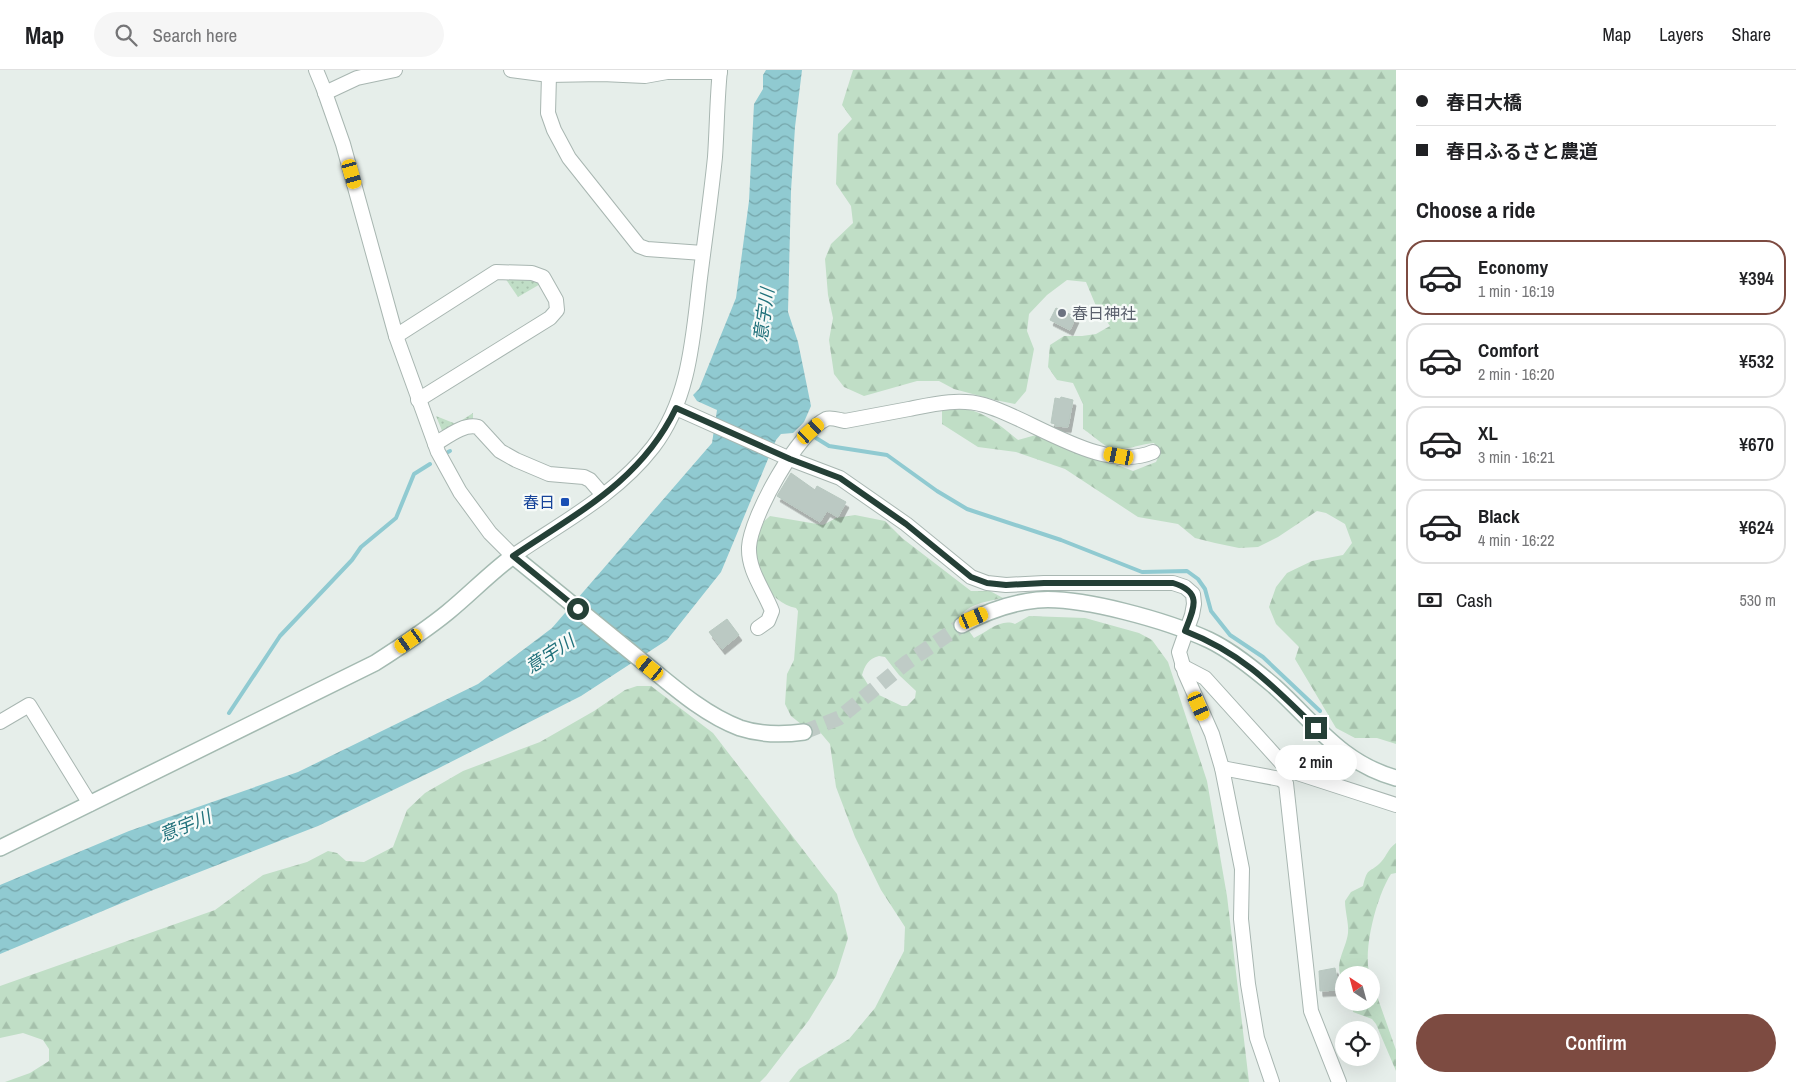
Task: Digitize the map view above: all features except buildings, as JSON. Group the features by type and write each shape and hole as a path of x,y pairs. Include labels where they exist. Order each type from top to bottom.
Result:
{"street":[{"path":"316,70 351,170 396,336 418,400 445,467 460,492 490,533 516,559 650,668 708,711 738,727 748,730 775,735 804,732"},
{"path":"325,93 357,78 395,70"},
{"path":"0,848 374,663 398,648 448,612 491,573 516,559 603,495 637,466 680,410 694,330 714,158 720,71 667,72 644,76 601,72 549,75 511,70"},
{"path":"549,75 548,113 554,130 570,158 639,246 647,249 703,253"},
{"path":"396,336 496,272 538,274 546,280 556,300 556,310 550,318 418,400"},
{"path":"758,628 768,621 772,611 756,581 752,567 749,549 751,532 787,457 803,438 829,418 845,421 952,401 984,405 1087,450 1130,458 1141,457 1153,452"},
{"path":"680,410 840,478 906,524 971,577 987,583 1006,585 1044,583 1173,583 1185,587 1193,594 1194,604 1179,652 1182,666 1212,734 1222,768 1242,869 1241,919 1248,984 1258,1038 1272,1082"},
{"path":"435,444 467,427 475,426 508,456 538,471 549,474 584,477 590,480 603,495"},
{"path":"962,625 1007,606 1038,600 1057,600 1096,605 1166,624 1209,640 1244,662 1274,687 1329,741 1346,754 1372,770 1396,778"},
{"path":"1182,666 1205,678 1286,775 1396,805"},
{"path":"0,722 29,705 90,804"},
{"path":"1222,768 1280,778 1286,775"},
{"path":"1286,775 1311,1011 1339,1082"}],"green space":[{"path":"853,70 1396,70 1396,744 1377,738 1355,738 1336,728 1295,659 1299,647 1276,624 1269,607 1276,587 1287,573 1312,561 1343,555 1352,543 1345,524 1326,513 1317,511 1278,537 1258,547 1239,548 1215,543 1195,538 1178,524 1138,517 1065,469 1016,452 978,447 942,424 942,411 964,409 974,411 993,420 1018,440 1036,435 1090,458 1133,471 1156,462 1160,453 1154,443 1115,449 1104,445 1083,429 1083,404 1073,383 1057,380 1048,367 1050,345 1064,336 1096,334 1110,326 1096,306 1086,282 1067,280 1047,295 1029,314 1027,331 1034,349 1026,391 1015,404 954,389 939,381 917,381 864,396 844,387 834,374 829,340 833,318 828,295 825,259 831,244 853,223 851,206 836,184 838,134 852,119 842,105"},
{"path":"505,278 536,278 542,283 518,297"},
{"path":"473,413 473,420 443,433 436,416 456,424"},
{"path":"855,515 885,521 902,538 971,591 990,591 1003,598 978,604 963,613 960,618 974,638 999,624 1015,624 1029,616 1085,618 1139,633 1152,640 1168,662 1207,781 1227,896 1249,1082 789,1082 799,1069 849,1039 875,1008 904,951 905,927 881,890 855,837 836,787 830,744 819,731 801,724 791,716 785,704 787,674 794,660 798,611 796,608 782,603 770,592 760,579 754,561 755,529 770,516 823,525 836,518","holes":["875,657 885,657 899,675 916,691 915,698 907,706 902,706 879,695 870,688 862,675 866,665"]},
{"path":"637,686 651,686 713,733 837,894 848,938 836,976 809,1020 760,1082 5,1082 30,1073 49,1061 49,1049 43,1040 23,1033 0,1038 0,986 215,910 263,875 307,862 328,851 337,853 346,861 364,862 393,847 407,810 425,793 463,771 540,742 594,711 625,690"},
{"path":"1396,843 1396,873 1391,874 1386,883 1376,909 1369,938 1368,966 1339,966 1348,933 1345,901 1351,892 1363,886 1368,872 1381,862"},
{"path":"1380,1005 1396,1050 1396,1071 1380,1033 1380,1021 1374,1021 1353,1012 1380,1011"}],"water":[{"name":"意宇川","path":"766,70 802,70 795,127 791,191 788,312 798,342 811,406 804,422 793,433 781,434 776,440 721,572 667,640 581,696 437,769 318,826 148,892 0,954 0,885 129,831 298,772 478,684 552,628 712,443 717,410 697,401 693,395 699,389 736,298 749,201 754,104 763,89 763,75"}],"waterway":[{"path":"816,438 829,446 887,455 937,491 967,509 1061,540 1142,572 1187,571 1198,579 1205,589 1211,611 1230,635 1263,657 1320,711"},
{"path":"229,713 280,636 352,560 361,547 396,518 414,474 430,464"}],"tunnel":[{"path":"804,732 839,718 906,663 962,625"}],"place":[{"name":"春日神社","path":"1062,313"},
{"name":"春日","path":"565,502"}],"route":[{"path":"578,609 513,556 586,508 637,466 668,426 676,408 790,459 840,478 906,524 971,577 987,583 1006,585 1044,583 1173,583 1185,587 1193,594 1194,604 1185,631 1209,640 1244,662 1274,687 1316,728"}]}
